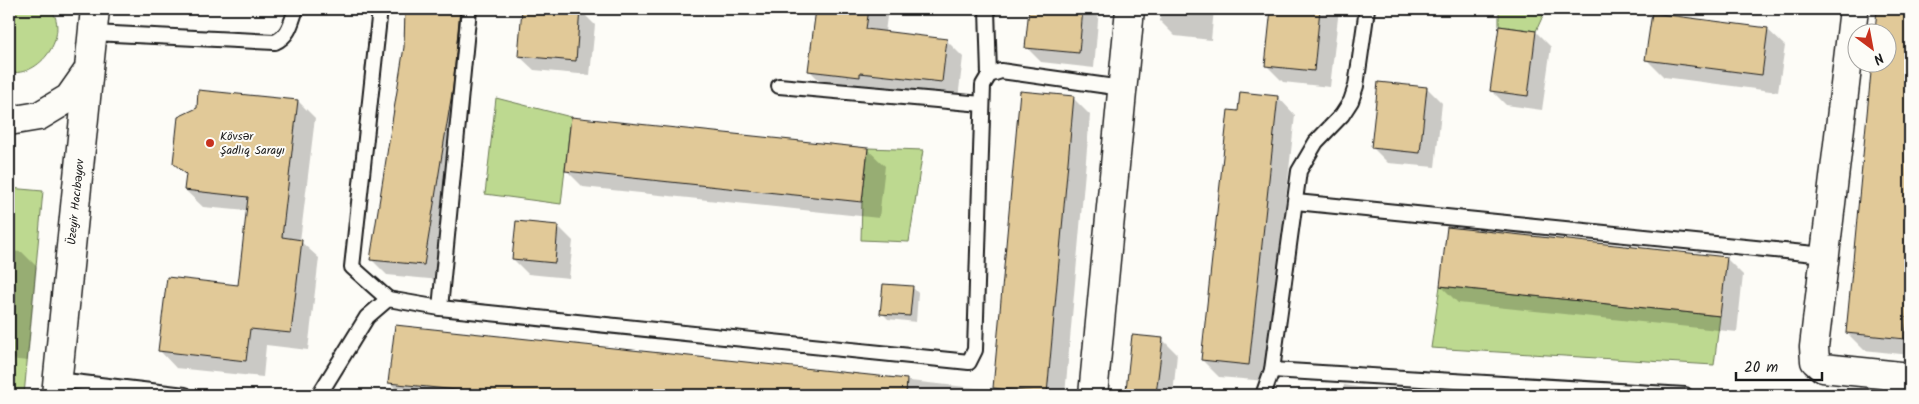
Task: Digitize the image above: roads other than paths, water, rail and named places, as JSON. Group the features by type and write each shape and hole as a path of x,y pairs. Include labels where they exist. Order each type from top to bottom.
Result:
{"street":[{"path":"1093,395 1130,9"},
{"path":"1854,9 1814,347 1814,361 1823,368 1896,383"},
{"name":"Üzeyir Hacıbəyov","path":"57,388 94,21"},
{"path":"9,121 39,116 69,98 89,70"}],"lane":[{"path":"94,21 275,42 282,39 288,32 296,9"},
{"path":"380,9 352,266 388,299 440,308 969,362 975,350 982,104 983,85 989,75 988,9"},
{"path":"440,308 469,9"},
{"path":"1263,395 1272,370 1299,171 1316,142 1342,115 1351,101 1356,86 1367,9"},
{"path":"989,75 1001,71 1122,88"},
{"path":"779,86 982,104"},
{"path":"1296,202 1825,255"},
{"path":"319,395 367,317 388,299"},
{"path":"1272,370 1685,395"},
{"path":"57,388 185,395"}],"place":[{"name":"Kövsər Şadlıq Sarayı","path":"210,143"}]}
